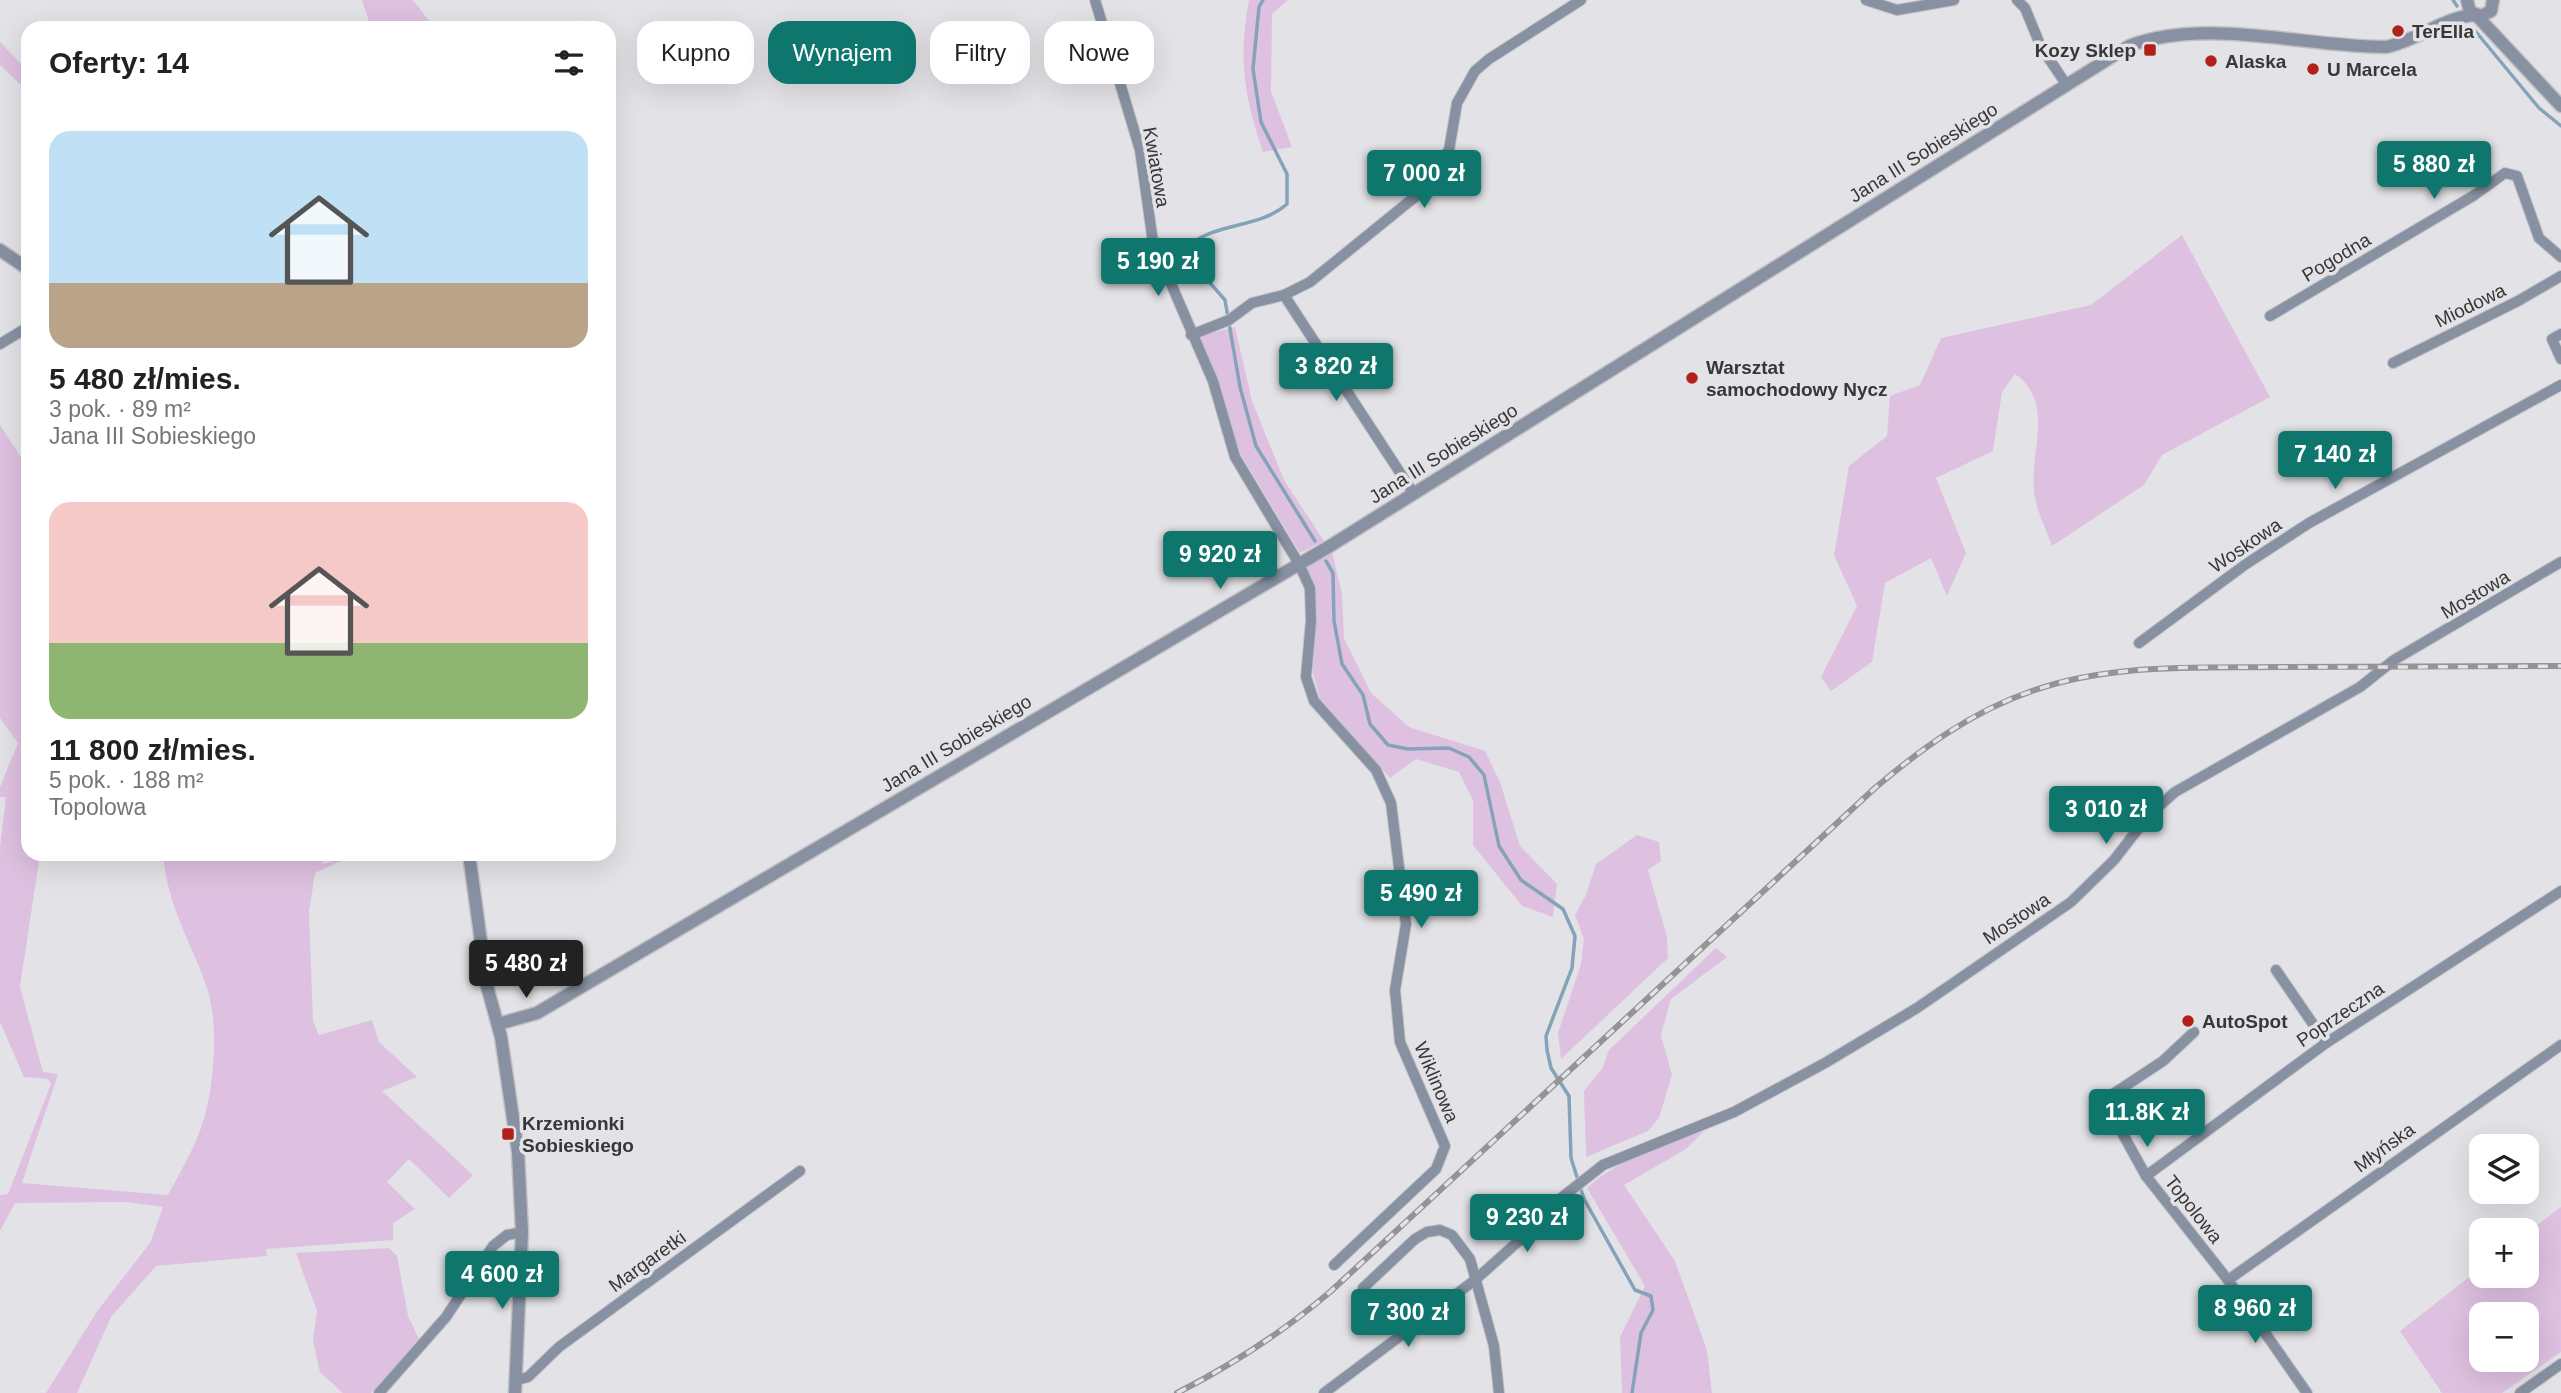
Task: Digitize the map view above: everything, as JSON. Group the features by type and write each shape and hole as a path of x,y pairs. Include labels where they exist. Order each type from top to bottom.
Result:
{"street":[{"name":"Kwiatowa","path":"1096,0 1140,149 1153,242 1213,381 1235,457 1299,564"},
{"path":"1191,335 1229,320 1252,303 1284,295 1310,282 1421,192 1449,149 1457,103 1475,71 1489,59 1581,0"},
{"path":"1866,0 1897,10 1954,0"},
{"path":"2017,0 2025,8 2041,47 2066,84"},
{"path":"2466,0 2468,9 2561,106"},
{"name":"Jana III Sobieskiego","path":"2433,30 2466,0"},
{"path":"2494,3 2492,25 2496,37"},
{"name":"Jana III Sobieskiego","path":"498,1024 537,1013 1330,546 2129,46 2164,34 2196,33 2386,47 2409,42 2462,17 2488,13 2494,3"},
{"name":"Pogodna","path":"2270,316 2473,196 2505,173 2517,176 2539,238 2561,257"},
{"path":"0,250 21,264"},
{"name":"Miodowa","path":"2393,363 2518,301 2561,276"},
{"path":"1284,295 1414,494"},
{"path":"0,344 21,331"},
{"path":"2561,334 2552,339 2561,359"},
{"name":"Woskowa","path":"2139,643 2246,564 2309,523 2561,385"},
{"name":"Mostowa","path":"1324,1393 1475,1280 1522,1238 1556,1202 1603,1165 1734,1112 1908,1013 2071,902 2114,860 2148,816 2175,792 2360,687 2394,660 2450,630 2561,562"},
{"name":"Wiklinowa","path":"1299,564 1310,588 1311,621 1306,677 1314,701 1376,770 1391,803 1406,924 1395,990 1401,1042 1445,1146 1436,1169 1334,1265"},
{"path":"470,861 487,986 498,1024 518,1152 522,1232 516,1387"},
{"name":"Poprzeczna","path":"2146,1176 2326,1042 2561,891"},
{"path":"2276,970 2326,1042"},
{"name":"Topolowa","path":"2194,1032 2163,1061 2104,1100 2146,1176 2228,1280 2307,1393"},
{"name":"Młyńska","path":"2228,1280 2561,1045"},
{"name":"Margaretki","path":"516,1387 559,1347 800,1171"},
{"path":"1363,1288 1415,1239 1427,1232 1440,1230 1452,1235 1470,1259 1494,1346 1498,1392"},
{"path":"379,1393 446,1317 493,1246 507,1235 522,1232"},
{"path":"2520,1393 2561,1364"}],"shaded area":[{"path":"362,0 413,0 429,21 369,21"},
{"path":"1249,0 1288,0 1272,14 1271,91 1292,147 1263,152 1256,131 1247,95 1244,60"},
{"path":"0,42 21,64 21,85 0,65"},
{"path":"2182,235 2270,397 2162,455 2144,485 2052,546 2034,490 2038,412 2027,385 2015,374 2002,392 1993,451 1936,478 1966,553 1947,596 1931,558 1885,583 1872,662 1831,691 1821,677 1857,606 1834,555 1849,466 1887,436 1890,396 1920,385 1941,338 2091,305"},
{"path":"1235,327 1252,401 1284,480 1324,541 1300,553 1241,455 1200,336"},
{"path":"0,425 21,457 21,861 39,861 20,987 43,1072 58,1074 22,1183 168,1195 198,1137 206,1113 212,1077 213,1018 206,985 169,890 164,861 322,861 323,864 341,861 315,873 309,912 313,1021 319,1035 372,1020 379,1042 417,1077 382,1091 473,1175 449,1198 409,1159 387,1182 415,1209 393,1223 393,1240 266,1249 267,1256 156,1266 111,1317 77,1393 46,1393 98,1310 150,1243 163,1207 127,1202 15,1203 0,1231 0,1195 8,1194 51,1084 48,1079 24,1077 0,1022 0,847 6,797 0,797 0,787 18,743 0,718"},
{"path":"1332,552 1342,594 1344,638 1371,693 1409,727 1485,751 1500,782 1520,846 1557,884 1553,917 1522,906 1473,845 1473,800 1459,772 1416,759 1390,778 1320,699 1313,673 1315,590 1307,567"},
{"path":"1637,835 1659,842 1661,861 1648,870 1667,937 1668,958 1561,1059 1558,1033 1581,964 1584,939 1575,915 1586,895 1596,864"},
{"path":"1716,948 1727,957 1671,999 1661,1035 1672,1075 1659,1118 1648,1131 1586,1157 1584,1091 1602,1069 1609,1050"},
{"path":"1704,1131 1686,1149 1624,1185 1675,1261 1707,1350 1712,1393 1622,1393 1620,1337 1645,1286 1587,1188 1627,1161"},
{"path":"2561,1207 2561,1352 2539,1367 2539,1302 2469,1302 2469,1372 2532,1372 2502,1393 2442,1393 2400,1331 2469,1277 2469,1288 2539,1288 2539,1224"},
{"path":"389,1248 397,1256 408,1316 419,1339 371,1393 343,1393 320,1372 313,1341 317,1311 296,1253"}],"waterway":[{"path":"1263,0 1259,7 1253,69 1261,122 1287,174 1287,204 1265,217 1202,237 1191,244 1190,260 1225,300 1240,387 1256,446 1315,541"},
{"path":"2453,0 2457,6"},
{"path":"2472,27 2539,108 2561,126"},
{"path":"1326,561 1333,573 1334,621 1342,664 1363,695 1370,724 1388,745 1408,749 1449,748 1469,757 1484,775 1499,846 1521,880 1563,909 1575,936 1572,968 1546,1036 1547,1050 1551,1068 1569,1096 1571,1158 1584,1199 1635,1290 1651,1296 1653,1310 1641,1333 1632,1393"}],"railway":[{"path":"1177,1393 1256,1347 1330,1292 1875,788 1930,745 1989,709 2062,682 2123,671 2217,667 2561,666"}],"place":[{"name":"TerElla","path":"2398,31"},
{"name":"Kozy Sklep","path":"2150,50"},
{"name":"Alaska","path":"2211,61"},
{"name":"U Marcela","path":"2313,69"},
{"name":"Warsztat samochodowy Nycz","path":"1692,378"},
{"name":"AutoSpot","path":"2188,1021"},
{"name":"Krzemionki Sobieskiego","path":"508,1134"}]}
